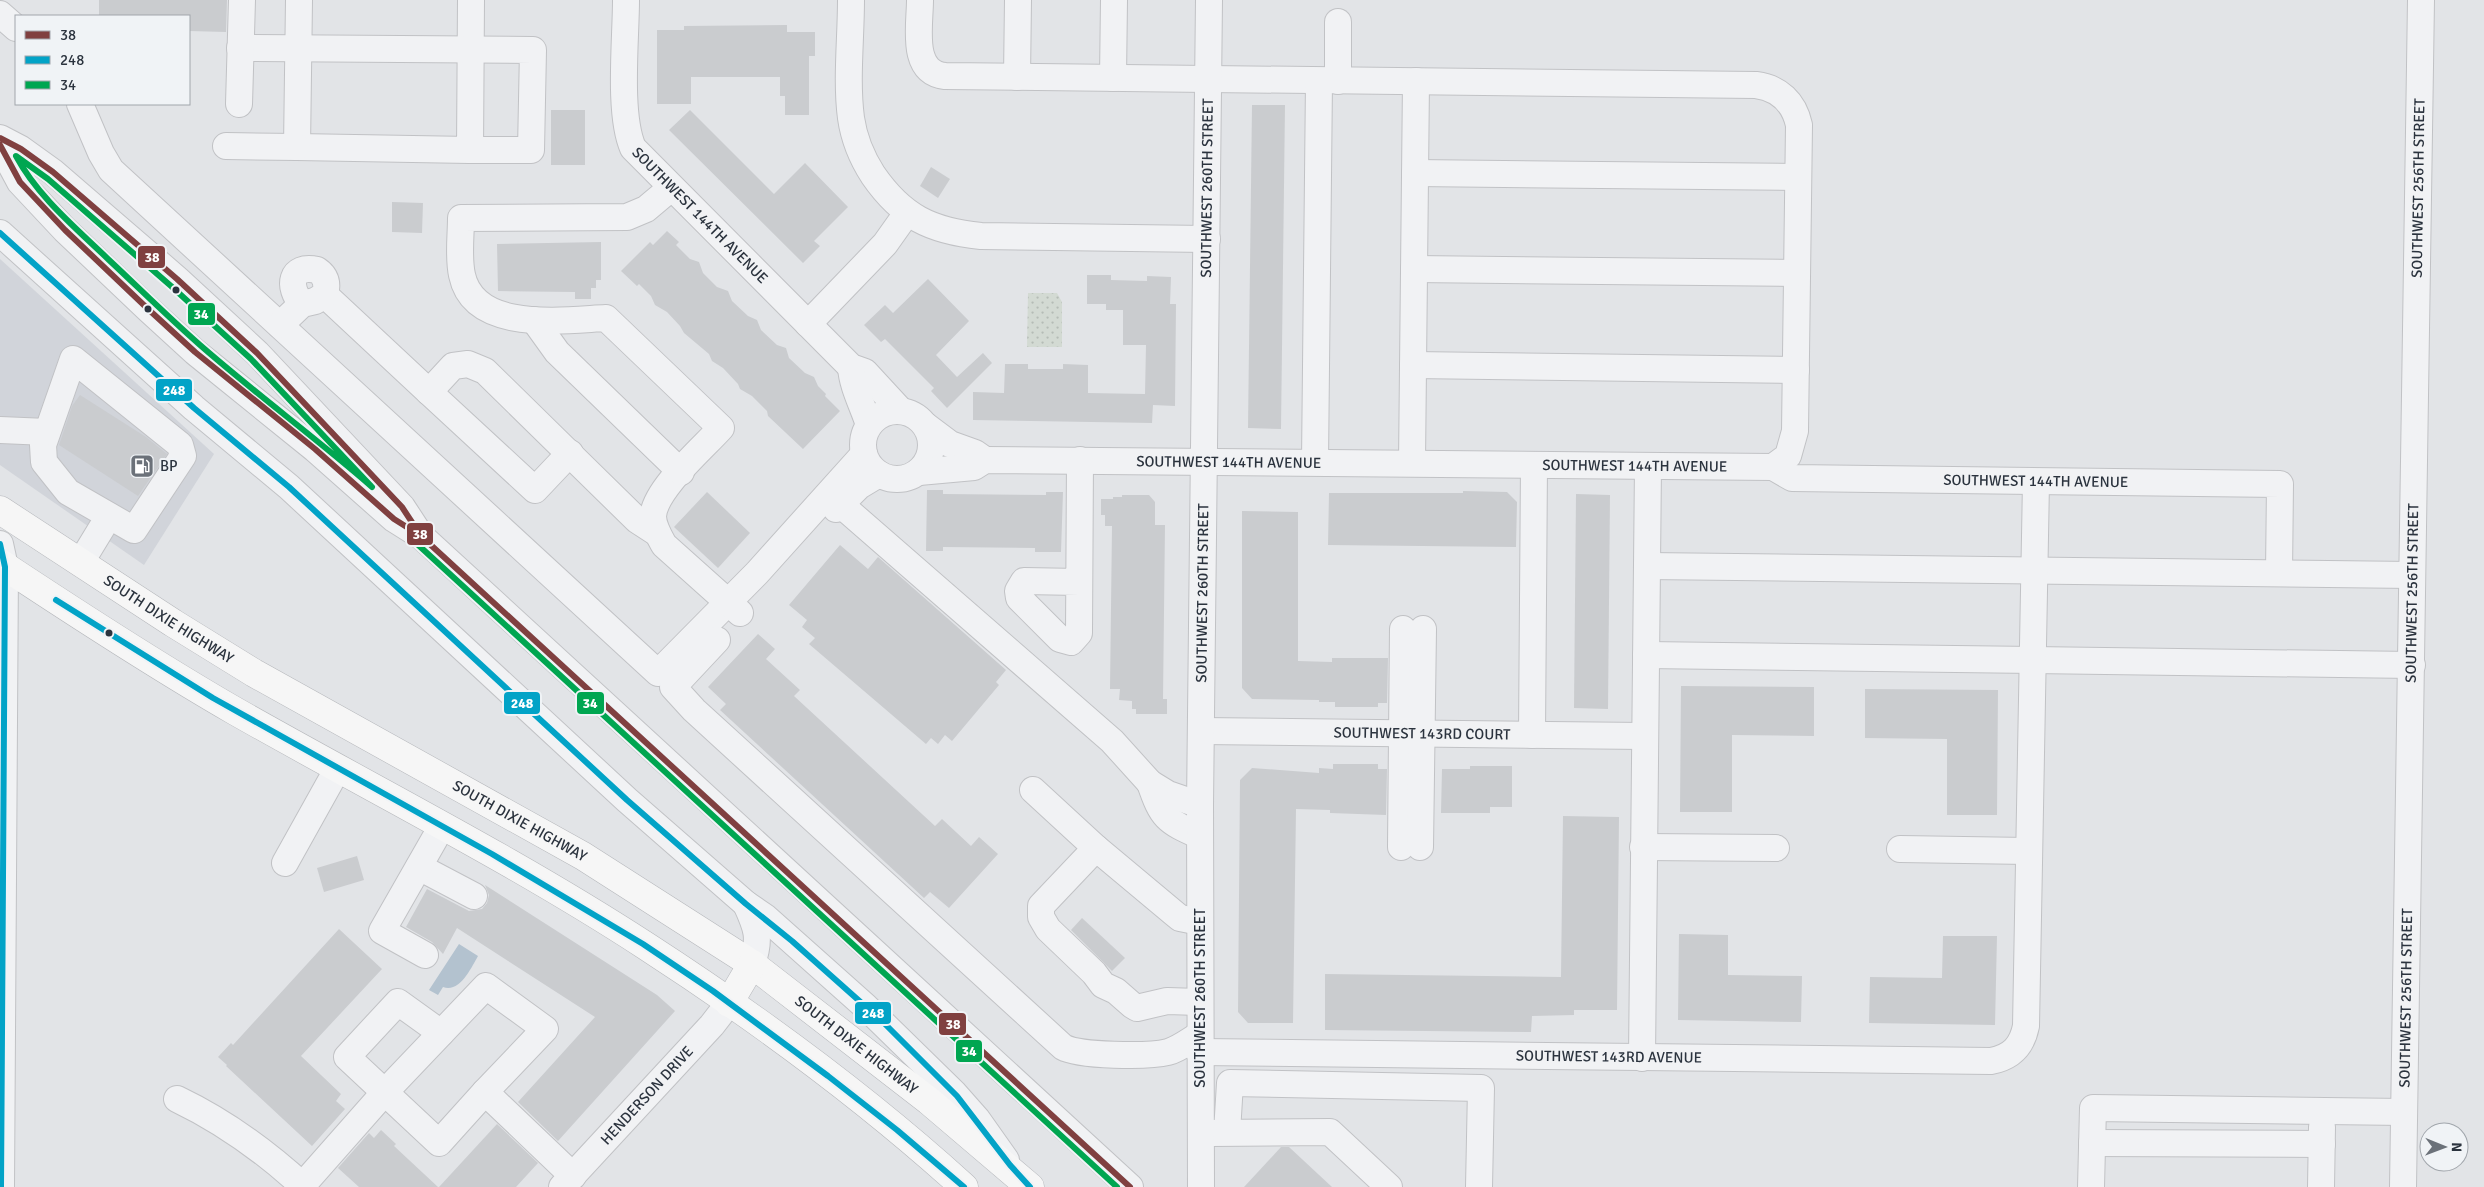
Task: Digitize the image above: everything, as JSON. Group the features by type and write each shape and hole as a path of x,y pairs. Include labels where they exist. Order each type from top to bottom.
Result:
{"highway":[{"name":"SOUTH DIXIE HIGHWAY","path":"0,510 172,623 254,673 583,856 752,964 918,1092 1022,1179"},
{"path":"2,558 151,661 442,826 645,945 729,1002 884,1118 964,1187"},
{"path":"729,1002 752,964"}],"street":[{"path":"239,104 242,0"},
{"path":"297,147 298,0"},
{"path":"470,150 471,0"},
{"path":"852,0 850,104 854,133 866,164 889,196 907,213 938,227 975,235 1207,239"},
{"path":"920,0 920,50 922,60 930,72 945,76 1766,86 1782,95 1789,102 1797,116 1796,370 1793,441 1788,456 1773,468"},
{"path":"1017,77 1018,0"},
{"path":"1113,78 1114,0"},
{"name":"SOUTHWEST 260TH STREET","path":"1201,1187 1199,1043 1200,804 1209,0"},
{"name":"SOUTHWEST 256TH STREET","path":"2403,1187 2421,0"},
{"name":"SOUTHWEST 144TH AVENUE","path":"631,2 625,116 628,138 639,156 851,367 865,372 901,410"},
{"path":"0,14 15,27"},
{"path":"1315,462 1329,81 1338,22"},
{"path":"226,146 531,150 533,50 470,48 240,48"},
{"path":"1412,463 1416,81"},
{"path":"80,105 100,153 111,170 666,680 694,710 1063,1046 1070,1050 1084,1053 1156,1053 1199,1043"},
{"path":"0,138 21,149 61,178 142,248 257,353 402,507 421,536"},
{"path":"0,145 20,182 65,230 148,309 195,352 315,448 394,520 421,536 1130,1187"},
{"path":"1415,173 1798,177"},
{"path":"671,188 646,209 627,217 461,218 462,275 471,295 498,314 534,320 606,318 721,428 658,499 653,516 657,533 664,545 734,608"},
{"path":"808,324 885,244 907,213"},
{"path":"0,233 116,340 289,487 627,800 746,904 765,917 866,1007 954,1093 977,1119 1022,1179"},
{"path":"1414,269 1797,273"},
{"path":"280,325 313,299 429,392 535,490 570,453"},
{"path":"534,320 557,352 681,472"},
{"path":"88,371 116,340"},
{"path":"73,359 88,371 180,445 183,456 134,530 68,492 44,462 43,445 73,359"},
{"path":"429,392 453,366 468,364 485,371 637,520 657,533"},
{"path":"1413,365 1796,370"},
{"path":"851,367 852,380 862,400 869,425 863,444 871,464 899,480 919,472 930,456 932,446 926,426 910,413 901,410 883,414 869,425"},
{"path":"167,435 194,408"},
{"name":"SOUTHWEST 144TH AVENUE","path":"926,426 950,444 975,453 985,460"},
{"path":"0,430 47,432"},
{"name":"SOUTHWEST 144TH AVENUE","path":"919,472 974,467 985,460 1204,460 1773,468 1792,478 2280,484 2279,573"},
{"path":"1079,582 1080,460"},
{"path":"666,680 871,464"},
{"path":"734,608 859,486 871,464"},
{"path":"1532,736 1534,464"},
{"path":"1642,1058 1648,466"},
{"path":"1900,849 2028,851 2034,660 2036,482"},
{"path":"840,504 1112,741 1150,783 1168,794 1200,804"},
{"path":"81,562 110,516"},
{"path":"1,1187 2,558"},
{"path":"1647,566 2412,575"},
{"path":"1410,847 1413,629"},
{"path":"1646,655 2412,665"},
{"name":"SOUTHWEST 143RD COURT","path":"1201,731 1645,736"},
{"path":"285,863 338,768"},
{"path":"1150,783 1157,803 1173,824 1200,836"},
{"path":"1033,790 1096,848 1180,918 1200,922"},
{"path":"425,955 382,931 442,826"},
{"path":"1643,847 1776,848"},
{"path":"1096,848 1041,906 1041,917 1048,929 1094,973 1103,985 1116,991 1137,1008 1167,1001 1199,1002"},
{"name":"SOUTHWEST 143RD AVENUE","path":"1199,1043 1642,1058 1992,1061 2009,1055 2016,1049 2021,1042 2026,1026 2028,851"},
{"path":"419,867 474,896"},
{"path":"746,904 758,936 758,947 752,964"},
{"path":"177,1099 212,1116 248,1140 302,1187 384,1093 486,986 545,1029 439,1143 384,1093 346,1057 398,1002 441,1033"},
{"name":"HENDERSON DRIVE","path":"568,1181 712,1025 729,1002"},
{"path":"1227,1132 1230,1084 1481,1088 1479,1187"},
{"path":"485,1092 568,1181"},
{"path":"2091,1187 2093,1108 2404,1112"},
{"path":"2321,1187 2322,1111"},
{"path":"1200,1134 1227,1132 1330,1132 1389,1187"},
{"path":"2092,1144 2322,1144"}],"shaded area":[{"path":"0,259 214,454 144,565 0,465"},
{"path":"1028,293 1057,293 1062,302 1062,347 1027,347"}],"water":[{"path":"459,944 478,956 460,983 449,988 443,987 438,995 429,990"}],"building":[{"path":"99,0 227,0 226,32 190,31 190,15 99,15"},
{"path":"787,25 787,32 815,32 815,56 809,56 809,115 785,115 785,96 780,96 780,77 691,77 691,104 657,104 657,30 684,30 684,26"},
{"path":"1252,105 1285,105 1281,429 1248,428"},
{"path":"551,110 585,110 585,165 551,165"},
{"path":"690,110 774,194 805,163 848,207 814,241 820,246 803,263 669,130"},
{"path":"931,167 950,179 938,198 920,186"},
{"path":"392,202 423,203 422,233 392,232"},
{"path":"667,231 679,242 676,245 690,259 699,262 703,273 717,287 728,291 732,301 748,316 757,320 761,330 777,345 786,348 789,358 805,373 814,377 818,386 826,394 825,396 840,411 803,449 768,416 767,411 752,396 740,389 738,384 723,368 712,361 709,354 684,333 667,312 655,305 651,296 639,284 637,286 621,271 650,242 653,245"},
{"path":"601,242 601,280 596,280 596,288 591,288 591,299 575,299 575,292 498,291 497,244"},
{"path":"1087,275 1111,275 1111,280 1147,281 1147,276 1171,277 1170,304 1176,304 1175,406 1153,405 1152,423 973,420 973,392 1004,393 1005,364 1028,364 1028,369 1063,369 1063,364 1088,365 1088,393 1145,394 1146,345 1123,345 1123,310 1106,310 1106,304 1087,304"},
{"path":"928,279 969,321 936,355 957,377 983,353 992,363 947,408 931,391 934,388 885,339 881,342 864,325 885,305 893,313"},
{"path":"80,395 146,437 167,454 138,496 59,445 72,406"},
{"path":"927,490 943,490 943,494 1046,495 1046,492 1063,492 1061,552 1035,552 1035,548 943,547 943,551 926,551"},
{"path":"1463,491 1507,492 1517,502 1516,547 1328,545 1329,493 1463,493"},
{"path":"707,492 750,533 718,568 674,527"},
{"path":"1576,494 1610,495 1608,709 1574,708"},
{"path":"1122,495 1149,495 1155,502 1155,525 1165,525 1163,699 1167,699 1167,714 1136,714 1136,709 1132,709 1132,701 1119,700 1120,689 1110,689 1112,526 1105,526 1105,515 1101,515 1101,499 1113,499 1113,497 1122,497"},
{"path":"1242,511 1298,512 1298,661 1332,662 1332,658 1388,658 1387,703 1378,703 1378,707 1335,707 1335,702 1319,702 1319,700 1252,699 1242,688"},
{"path":"840,545 868,569 878,557 1006,670 996,682 999,685 952,741 945,735 938,744 931,738 926,744 809,644 815,638 802,627 807,620 789,605"},
{"path":"758,634 775,649 766,659 800,690 794,696 935,826 942,819 971,846 979,837 998,854 949,908 930,892 924,898 720,710 726,704 708,687"},
{"path":"1681,686 1814,687 1814,736 1732,735 1732,812 1680,812"},
{"path":"1865,689 1998,690 1997,815 1947,815 1947,739 1865,738"},
{"path":"1333,764 1378,764 1378,769 1387,769 1386,815 1330,813 1330,810 1296,809 1293,1023 1248,1023 1238,1012 1240,780 1252,768 1319,773 1319,768 1333,769"},
{"path":"1470,766 1512,766 1512,807 1490,807 1490,813 1441,813 1442,769 1470,769"},
{"path":"1563,816 1619,817 1617,1010 1574,1010 1574,1015 1532,1016 1531,1032 1325,1030 1325,974 1561,977"},
{"path":"357,856 364,880 324,892 317,868"},
{"path":"485,885 657,995 675,1011 558,1141 518,1102 595,1017 457,928 443,954 432,942 406,927 427,889 469,911 482,909 487,903 489,895"},
{"path":"1082,918 1125,958 1112,971 1071,930"},
{"path":"339,929 382,969 301,1056 341,1094 336,1101 345,1109 312,1146 218,1057 231,1043 233,1045"},
{"path":"1679,934 1728,935 1728,975 1802,976 1801,1022 1678,1020"},
{"path":"1943,936 1997,936 1995,1025 1869,1023 1870,977 1942,978"},
{"path":"497,1124 538,1163 516,1187 439,1187"},
{"path":"381,1130 396,1144 394,1146 438,1187 359,1187 338,1168 369,1133 374,1138"},
{"path":"1281,1147 1289,1147 1332,1187 1244,1187"}],"transit line":[{"name":"38","path":"0,138 21,149 53,172 177,279 257,353 402,507 421,536 394,519 315,449 195,352 148,309 65,230 20,182 0,145"},
{"name":"34","path":"16,156 48,179 171,286 251,359 372,487 221,363 177,324 58,211 35,185 16,156"},
{"name":"248","path":"0,233 194,408 289,487 627,800 746,904 792,941 883,1022 957,1096 1010,1165 1030,1187"},
{"name":"38","path":"421,536 1130,1187"},
{"name":"34","path":"415,542 1117,1187"},
{"name":"248","path":"0,544 5,567 1,1187"},
{"name":"248","path":"56,600 213,698 492,854 643,944 713,991 828,1076 897,1130 964,1187"}],"place":[{"name":"BP","path":"142,466"}]}
